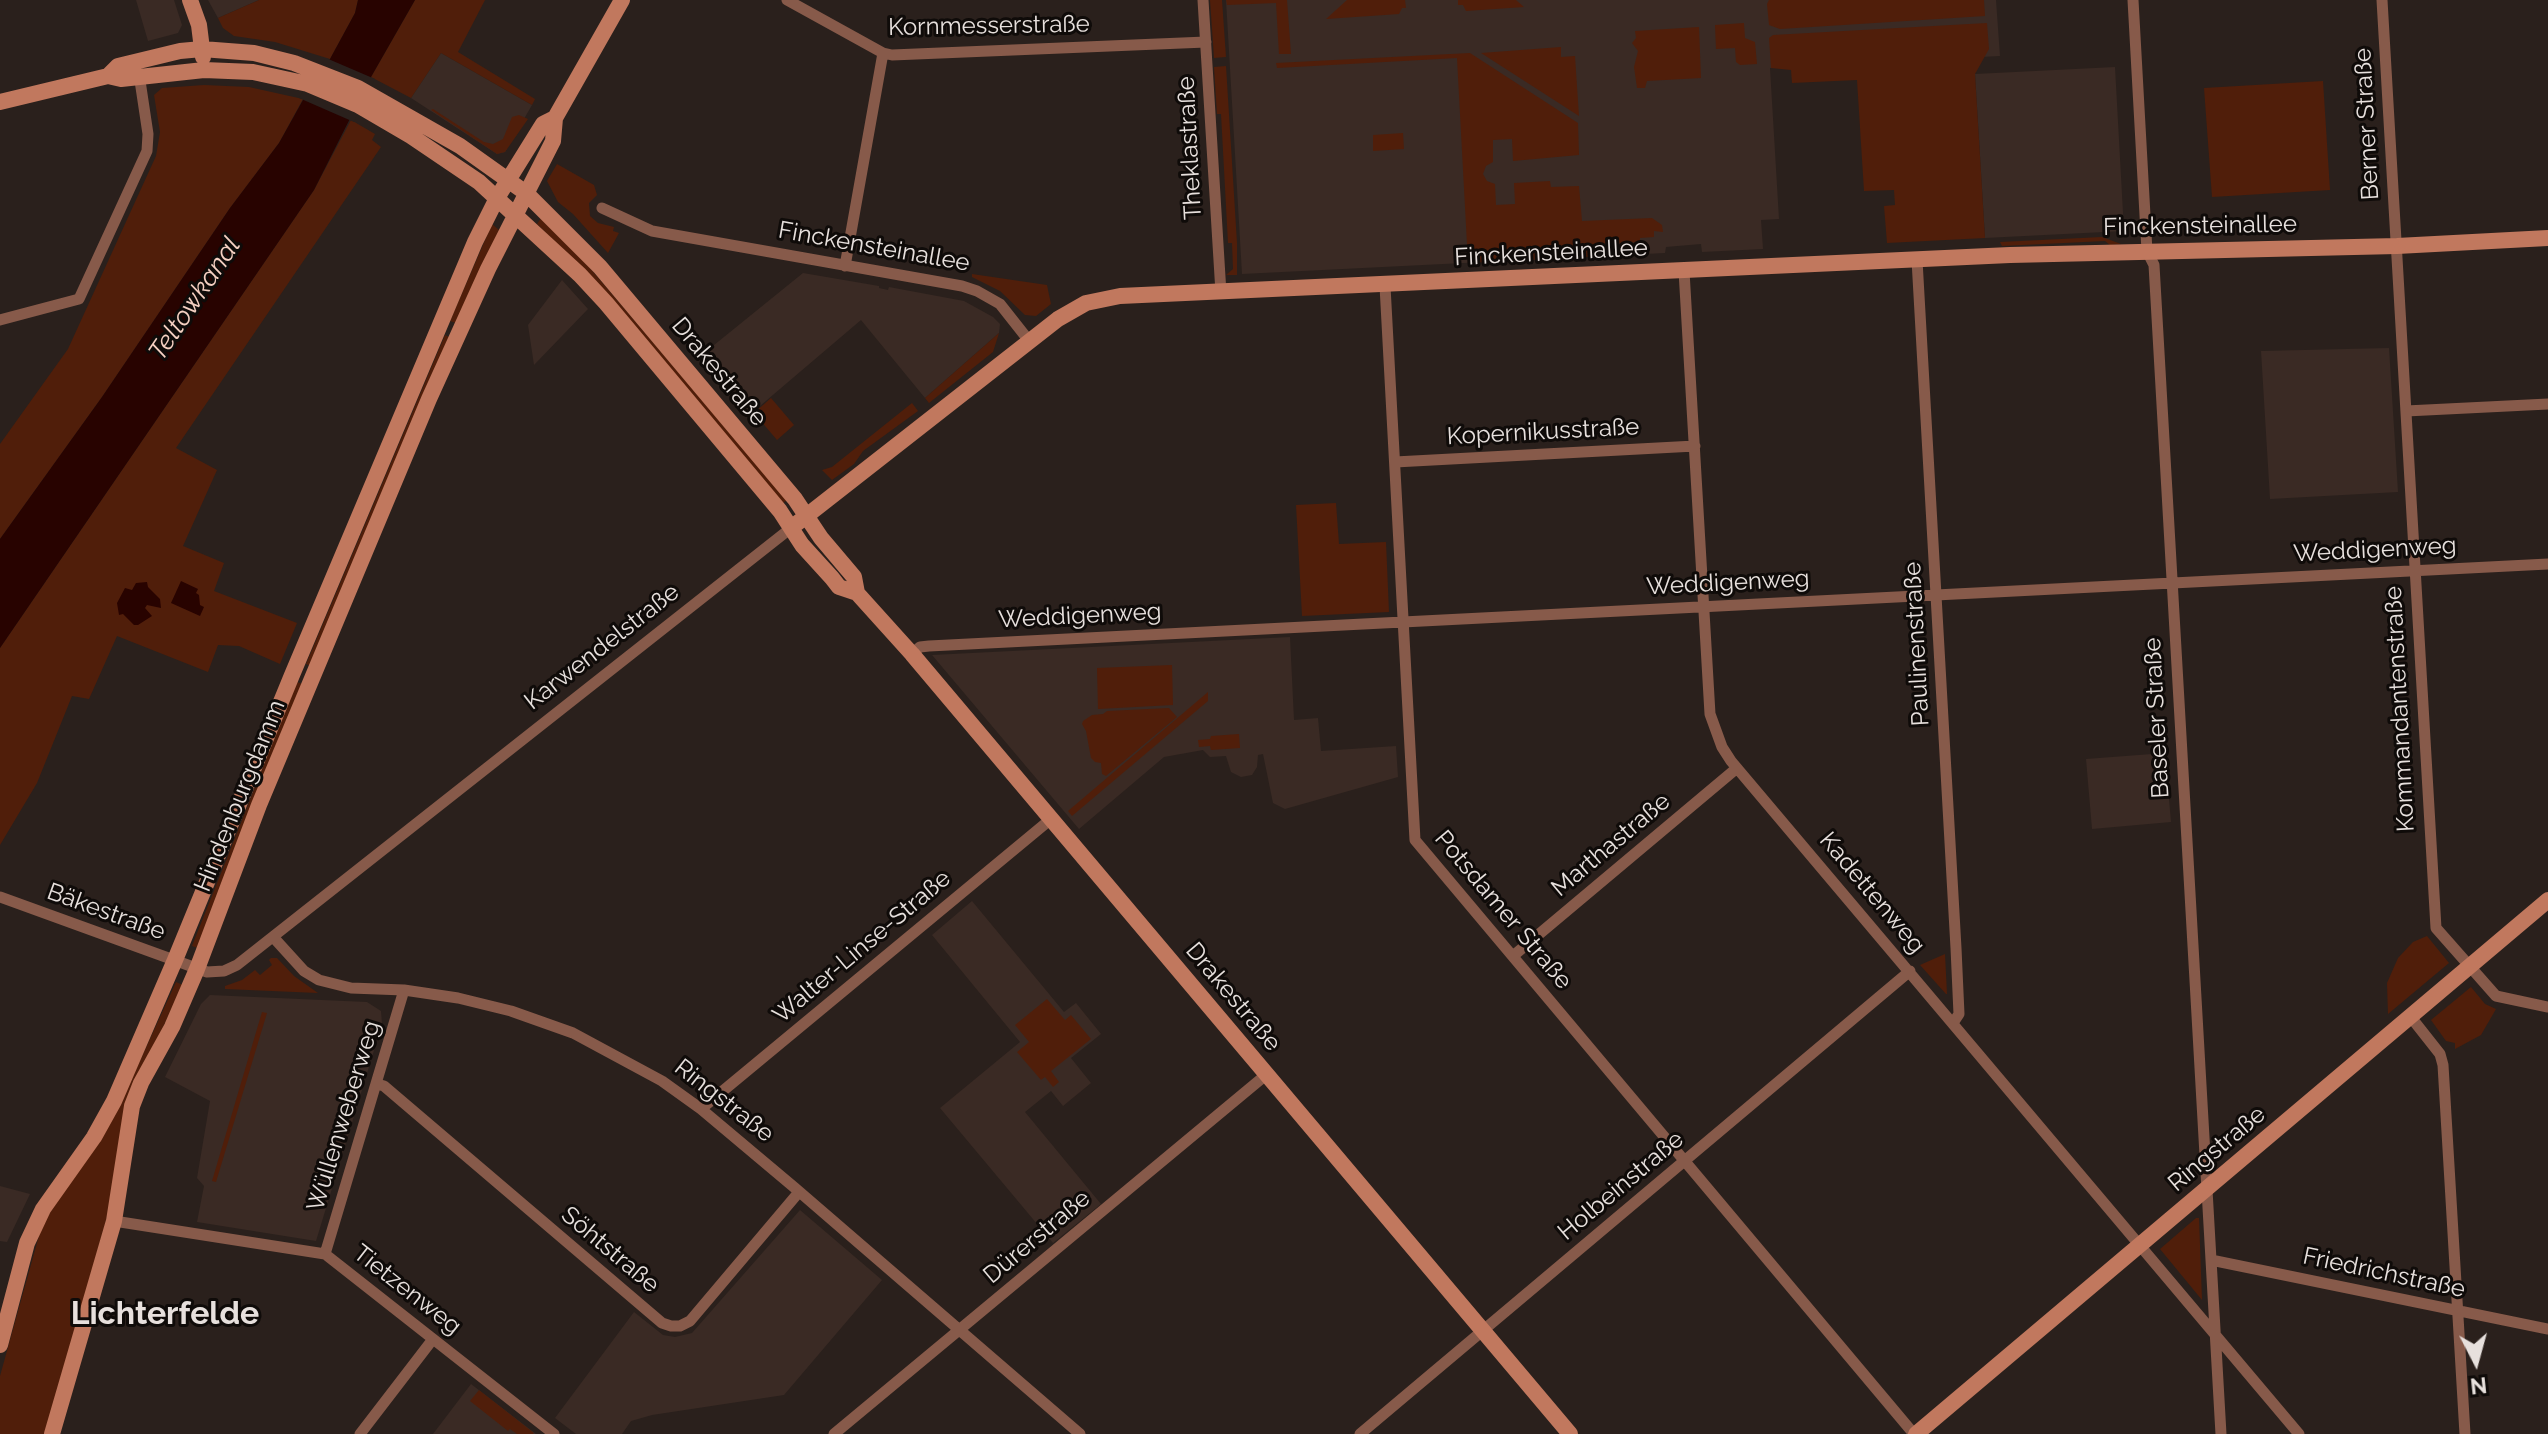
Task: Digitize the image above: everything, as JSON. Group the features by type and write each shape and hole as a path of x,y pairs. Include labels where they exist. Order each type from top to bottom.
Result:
{"main road":[{"path":"190,0 199,25 204,70"},
{"path":"555,118 622,0"},
{"path":"138,69 180,51 202,49 254,53 289,70"},
{"path":"0,102 108,76 118,66 253,72 289,70 328,75 388,112"},
{"name":"Drakestraße","path":"388,112 460,146 526,193 600,267 807,516 854,577 857,593"},
{"name":"Drakestraße","path":"388,112 497,198 606,303 839,587 857,593 912,654 1570,1434"},
{"name":"Hindenburgdamm","path":"0,1345 27,1243 40,1214 94,1137 114,1101 475,242 497,198 543,124 555,118"},
{"name":"Hindenburgdamm","path":"52,1434 114,1221 132,1106 197,969 259,805 429,399 515,214 553,141 555,118"},
{"name":"Finckensteinallee","path":"1030,342 1058,319 1086,303 1120,296 1917,260 2397,246 2548,238"},
{"name":"Karwendelstraße","path":"791,528 1030,342"},
{"name":"Ringstraße","path":"1915,1434 2548,900"}],"street":[{"name":"Kornmesserstraße","path":"787,0 883,53 1206,42"},
{"name":"Theklastraße","path":"1203,0 1221,293"},
{"name":"Baseler Straße","path":"2133,0 2147,251 2154,265 2221,1434"},
{"name":"Berner Straße","path":"2382,0 2397,246"},
{"path":"845,266 883,53"},
{"path":"0,320 79,299 147,151 148,134 138,69"},
{"name":"Finckensteinallee","path":"602,208 652,231 962,286 1000,304 1030,342"},
{"name":"Kommandantenstraße","path":"2397,246 2436,928 2496,996 2548,1007"},
{"name":"Paulinenstraße","path":"1917,260 1959,1014 1953,1023"},
{"name":"Kadettenweg","path":"1684,271 1710,714 1722,747 2299,1434"},
{"name":"Potsdamer Straße","path":"1385,286 1413,836 1915,1434"},
{"path":"2406,411 2548,404"},
{"name":"Kopernikusstraße","path":"1395,462 1695,446"},
{"name":"Karwendelstraße","path":"197,969 224,971 274,938 791,528"},
{"name":"Weddigenweg","path":"912,654 920,647 929,646 2548,564"},
{"name":"Marthastraße","path":"1513,956 1737,768"},
{"name":"Walter-Linse-Straße","path":"701,1109 1051,819"},
{"name":"Bäkestraße","path":"0,897 197,969"},
{"name":"Ringstraße","path":"274,938 304,971 319,980 351,988 404,990 458,998 511,1011 573,1033 644,1071 701,1109 1080,1434"},
{"name":"Holbeinstraße","path":"1360,1434 1910,971"},
{"name":"Wüllenweberweg","path":"325,1254 404,990"},
{"path":"2410,1016 2440,1054 2443,1065 2465,1434"},
{"name":"Dürerstraße","path":"834,1434 1267,1074"},
{"name":"Söhtstraße","path":"377,1084 384,1086 662,1323 671,1326 690,1321 799,1192"},
{"name":"Tietzenweg","path":"114,1221 325,1254 554,1434"},
{"name":"Friedrichstraße","path":"2211,1260 2548,1329"},
{"path":"360,1434 433,1339"}],"shaded area":[{"path":"136,0 174,0 182,25 178,33 148,41"},
{"path":"208,0 259,0 218,18"},
{"path":"259,0 358,0 355,13 330,59 275,42 234,36 223,28 218,18"},
{"path":"415,0 485,0 458,52 535,99 532,105 441,53 411,98 371,77"},
{"path":"1210,0 1222,0 1226,57 1214,58"},
{"path":"1226,0 1996,0 2000,56 1770,68 1779,219 1761,220 1763,249 1702,252 1701,244 1666,247 1665,253 1242,274"},
{"path":"1226,0 1287,0 1291,54 1279,54 1276,3 1227,5"},
{"path":"1347,0 1405,0 1406,8 1402,8 1399,14 1326,19"},
{"path":"1458,0 1516,0 1524,7 1466,11 1463,5 1458,5"},
{"path":"1769,0 1984,0 1985,16 1780,29 1769,25"},
{"path":"1744,23 1745,38 1755,42 1757,64 1740,65 1736,62 1735,48 1716,49 1715,25"},
{"path":"1987,23 1989,49 1975,74 1985,238 1887,243 1884,206 1895,205 1894,190 1864,191 1857,80 1792,83 1791,70 1771,68 1769,38 1773,35"},
{"path":"1699,27 1701,78 1647,81 1645,88 1637,88 1634,67 1638,51 1632,43 1636,38 1635,31"},
{"path":"1561,47 1561,57 1575,56 1579,116 1481,53"},
{"path":"441,53 532,105 505,152 497,154 411,98"},
{"path":"1470,53 1578,123 1579,155 1513,161 1512,139 1493,140 1493,162 1486,166 1483,174 1487,181 1495,184 1496,205 1515,204 1514,183 1550,181 1551,187 1579,186 1582,221 1652,218 1662,225 1663,232 1654,231 1654,237 1640,238 1640,242 1608,244 1608,256 1468,263 1457,58 1277,68 1276,63"},
{"path":"1226,66 1237,275 1226,275 1233,269 1232,243 1228,243 1221,114 1217,114 1214,67"},
{"path":"2115,67 2124,231 1985,238 1975,74"},
{"path":"2323,81 2330,190 2212,197 2204,88"},
{"path":"204,85 249,87 303,99 279,143 230,208 102,397 0,539 0,444 68,349 156,156 160,132 154,95 162,88"},
{"path":"433,109 484,142 493,144 503,139 512,117 519,115 528,119 505,152 497,154"},
{"path":"351,120 375,134 372,140 381,147 176,448 217,470 183,546 224,563 214,591 297,623 280,664 239,646 218,645 208,672 117,636 89,699 72,696 37,783 0,845 0,648 314,190"},
{"path":"1403,133 1404,149 1373,151 1373,135"},
{"path":"557,164 594,185 597,195 589,203 590,216 598,223 614,227 613,231 619,233 608,253 558,202 547,181"},
{"path":"541,218 578,254 787,500 783,503 573,260 537,224"},
{"path":"492,224 499,230 456,323 450,321"},
{"path":"2102,237 2121,244 2110,245 2105,241 2002,246 2000,242"},
{"path":"803,273 964,301 993,317 1000,324 999,333 925,398 861,320 747,417 698,358"},
{"path":"972,274 1047,285 1051,304 1036,316 1025,315 1000,291 972,277"},
{"path":"562,280 588,309 534,365 528,325"},
{"path":"999,333 993,352 929,403 925,398"},
{"path":"445,335 449,337 311,666 306,664"},
{"path":"2389,348 2398,492 2270,499 2261,351"},
{"path":"771,398 794,425 777,440 754,413"},
{"path":"912,403 918,411 863,451 854,464 832,480 822,470 832,467"},
{"path":"1336,503 1339,544 1386,542 1389,612 1302,616 1296,505"},
{"path":"1290,637 1294,720 1318,718 1321,751 1396,746 1398,777 1285,809 1273,803 1263,754 1258,755 1257,767 1252,775 1241,777 1231,772 1226,756 1210,757 1203,750 1164,757 1079,829 932,655"},
{"path":"1172,665 1173,705 1098,709 1097,668"},
{"path":"297,682 302,684 198,948 192,946"},
{"path":"1208,692 1208,701 1072,816 1068,811"},
{"path":"1169,708 1177,717 1106,776 1102,774 1101,763 1091,758 1083,721 1107,711"},
{"path":"1239,734 1240,748 1211,750 1210,746 1199,747 1198,740"},
{"path":"2165,753 2171,822 2092,829 2086,759"},
{"path":"972,901 1064,1012 1076,1003 1101,1034 1071,1058 1091,1083 1063,1106 1051,1091 1025,1112 1101,1204 1053,1243 940,1108 1020,1042 932,935"},
{"path":"2427,936 2449,963 2388,1014 2387,983 2398,958 2413,942"},
{"path":"1945,954 1947,994 1920,965"},
{"path":"271,958 277,958 294,976 318,993 225,989 225,986 242,980 255,970 260,975 272,965"},
{"path":"176,982 183,985 156,1042 46,1434 0,1434 0,1376 42,1225 122,1100"},
{"path":"2471,987 2485,1004 2496,1009 2481,1035 2455,1049 2455,1043 2446,1041 2431,1020"},
{"path":"210,995 367,1002 381,1011 382,1024 316,1241 197,1222 204,1186 197,1178 210,1101 165,1077 201,1004"},
{"path":"1047,999 1065,1020 1071,1015 1091,1039 1051,1071 1059,1082 1053,1087 1045,1077 1041,1080 1017,1052 1029,1042 1015,1025"},
{"path":"262,1012 267,1013 216,1182 212,1181"},
{"path":"0,1186 30,1194 7,1242 0,1241"},
{"path":"800,1210 882,1280 784,1395 652,1415 631,1421 622,1434 576,1434 555,1418 634,1312 663,1335 675,1337 692,1333"},
{"path":"2199,1218 2202,1300 2160,1249"},
{"path":"471,1384 536,1434 433,1434"},
{"path":"479,1390 534,1433 508,1431 470,1401"}],"water":[{"name":"Teltowkanal","path":"358,0 415,0 371,77 314,190 0,648 0,539 102,397 230,208 279,143 330,59 355,13"},
{"path":"181,581 198,589 196,593 200,605 204,607 200,616 171,603"},
{"path":"147,582 160,599 161,608 147,605 145,608 152,616 134,625 123,614 119,615 117,603 125,588 132,590 136,583"}],"pier":[{"path":"326,58 375,79 354,122 299,98"}],"district":[{"name":"Lichterfelde","path":"165,1314"}]}
